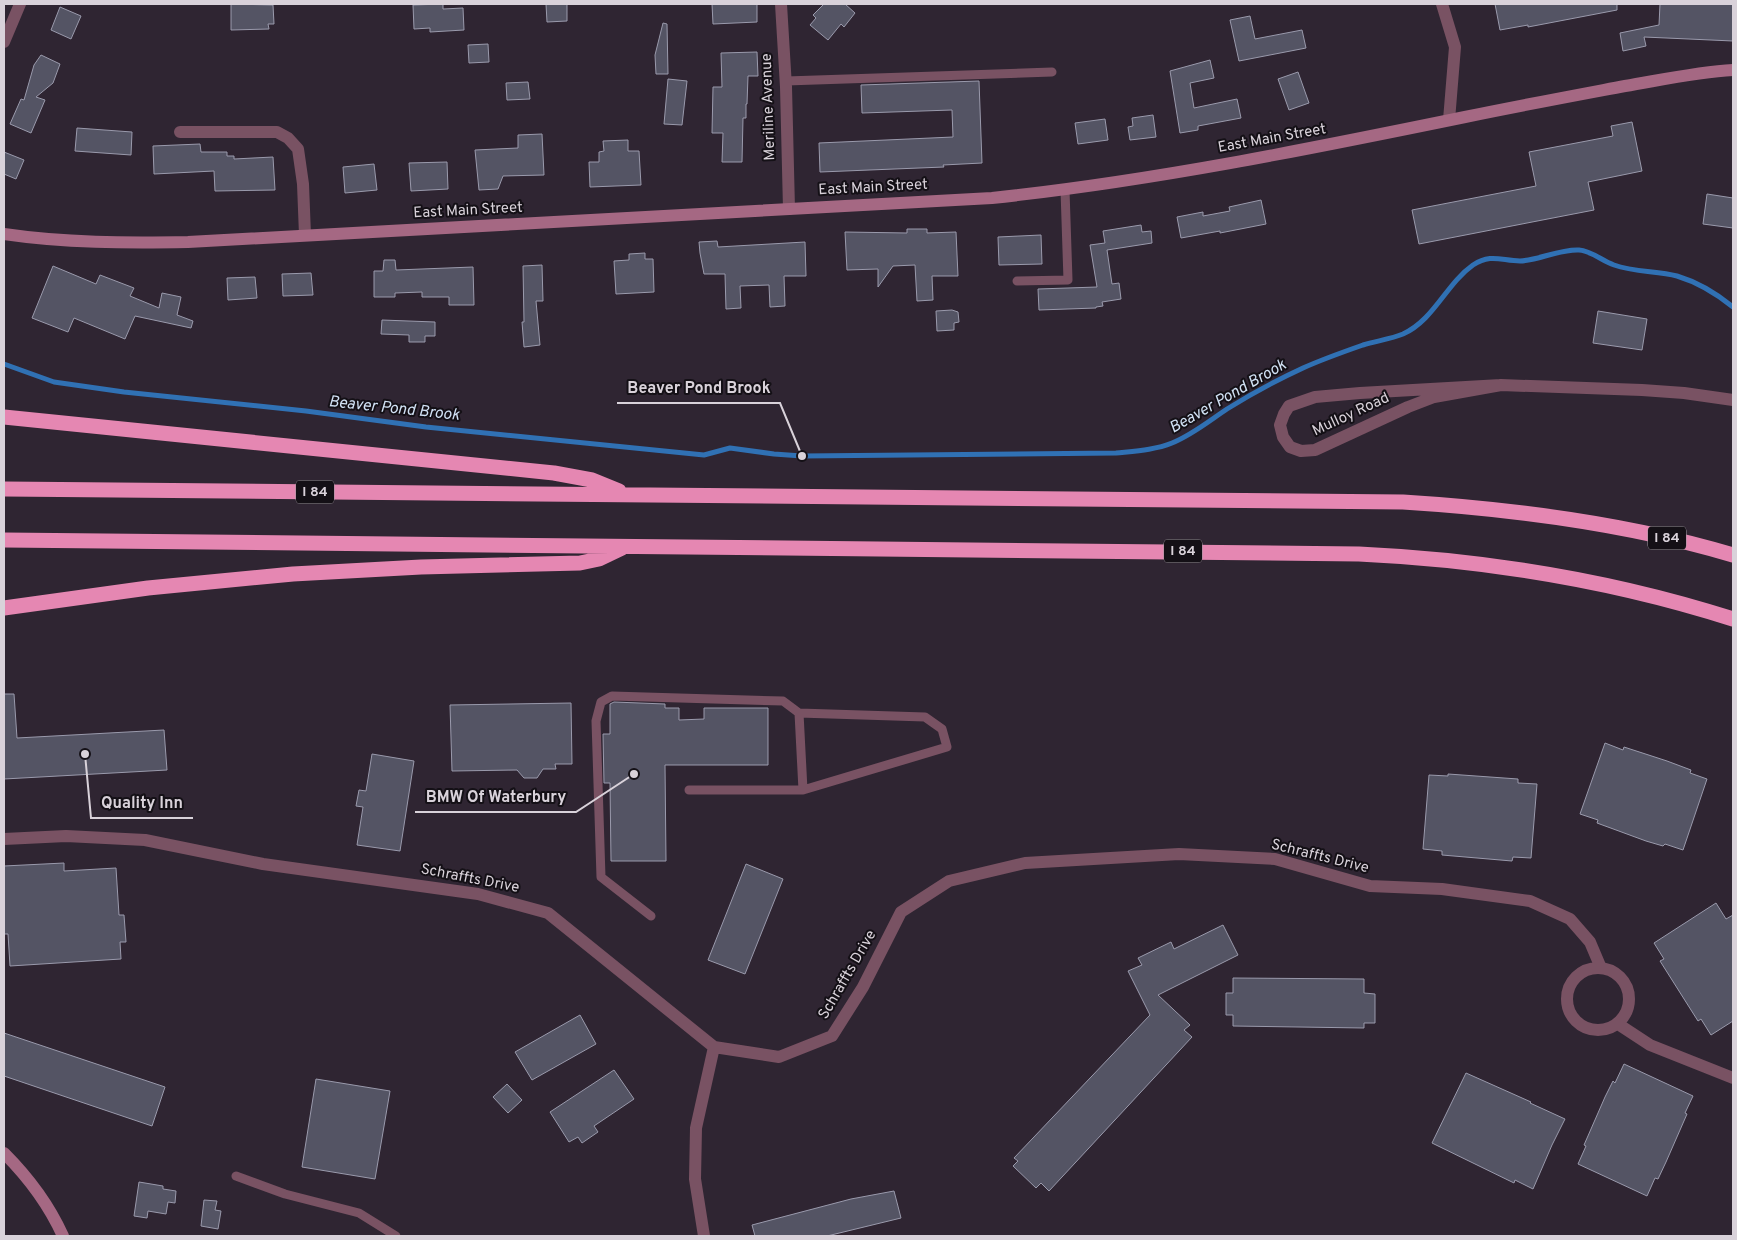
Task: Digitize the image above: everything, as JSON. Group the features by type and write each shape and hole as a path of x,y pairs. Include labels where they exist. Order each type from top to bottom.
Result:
{"highway":[{"path":"4,418 554,473 592,480 627,494"},
{"name":"I 84","path":"4,489 1403,502 1502,510 1590,522 1686,542 1733,555"},
{"name":"I 84","path":"4,540 1295,552 1400,556 1482,564 1563,576 1644,594 1733,619"},
{"path":"4,608 148,588 285,575 421,567 580,563 599,558 626,546"}],"main road":[{"name":"East Main Street","path":"4,234 60,241 188,242 963,200 1065,190 1198,169 1656,80 1733,70"},
{"path":"4,1153 36,1189 54,1217 63,1236"}],"street":[{"path":"4,42 20,4"},
{"name":"Meriline Avenue","path":"781,4 786,81 789,209"},
{"path":"1442,4 1455,47 1449,120"},
{"path":"180,132 276,132 288,138 298,149 303,184 305,235"},
{"name":"Mulloy Road","path":"1501,385 1434,397 1315,450 1301,451 1290,447 1283,437 1280,425 1284,414 1290,406 1315,397 1360,392 1501,385 1642,390 1684,393 1733,400"},
{"name":"Schraffts Drive","path":"4,839 66,836 145,840 264,864 478,894 548,913 714,1047 779,1057 832,1036 863,987 902,912 949,881 1025,863 1179,854 1275,859 1370,886 1442,889 1530,901 1570,919 1590,942 1601,968"},
{"path":"1591,968 1601,968 1611,970 1620,976 1628,990 1629,1006 1625,1016 1618,1024 1603,1031 1587,1029 1572,1018 1566,998 1568,988 1581,972 1591,968"},
{"path":"1618,1024 1650,1045 1733,1078"},
{"path":"704,1236 695,1179 696,1128 714,1047"}],"lane":[{"path":"786,81 1052,72"},
{"path":"1017,281 1068,280 1065,190"},
{"path":"651,916 601,877 596,721 601,702 612,696 783,701 799,713 925,717 942,728 947,748 803,790 689,790"},
{"path":"799,713 803,790"},
{"path":"236,1176 285,1194 359,1213 396,1236"}],"building":[{"path":"231,4 273,5 274,24 268,24 269,29 231,30"},
{"path":"443,4 443,9 463,8 464,30 430,32 430,28 414,29 413,5"},
{"path":"546,4 567,4 567,21 547,22"},
{"path":"712,4 757,4 757,22 713,24"},
{"path":"824,4 845,4 855,13 844,27 841,24 828,40 810,25 816,18 813,15"},
{"path":"1495,4 1617,4 1617,10 1528,27 1528,25 1500,30"},
{"path":"1660,4 1733,4 1733,41 1644,37 1646,46 1623,51 1620,33 1659,25"},
{"path":"60,7 81,16 71,39 51,30"},
{"path":"1250,16 1255,39 1302,30 1306,48 1239,61 1230,20"},
{"path":"663,23 667,24 668,74 656,74 655,55"},
{"path":"488,44 489,62 469,63 468,45"},
{"path":"757,52 758,76 748,76 746,118 743,118 742,162 722,162 723,133 712,133 713,87 722,87 721,53"},
{"path":"41,55 60,64 53,83 36,97 45,100 31,133 10,124 21,99 24,100 34,65"},
{"path":"1210,60 1214,78 1190,83 1194,108 1237,99 1241,118 1198,126 1198,130 1180,133 1170,71"},
{"path":"1298,72 1309,103 1289,110 1278,79"},
{"path":"668,79 687,81 682,125 664,124"},
{"path":"979,81 982,163 943,165 944,167 820,172 819,143 953,137 952,110 862,113 861,85"},
{"path":"528,82 530,99 507,100 506,83"},
{"path":"1153,115 1156,137 1130,140 1128,127 1133,126 1132,118"},
{"path":"1105,119 1108,140 1078,144 1075,123"},
{"path":"1632,122 1642,171 1588,182 1594,210 1419,244 1412,210 1536,186 1529,152 1613,136 1611,126"},
{"path":"77,128 132,132 131,155 75,151"},
{"path":"542,134 544,175 503,176 498,189 479,190 475,150 518,148 518,135"},
{"path":"628,140 628,151 639,151 641,185 590,187 589,162 599,162 599,152 604,151 603,141"},
{"path":"200,144 201,152 227,152 227,156 234,156 234,159 273,157 275,190 215,191 214,171 154,174 153,146"},
{"path":"4,152 24,160 16,179 4,174"},
{"path":"447,162 448,189 411,191 409,163"},
{"path":"374,164 377,190 345,193 343,167"},
{"path":"1707,194 1733,198 1733,228 1703,224"},
{"path":"1261,200 1266,224 1181,238 1177,217 1203,212 1203,216 1230,211 1229,207"},
{"path":"1141,225 1142,232 1151,231 1152,243 1107,250 1112,284 1119,283 1121,299 1102,302 1103,306 1096,308 1039,310 1038,289 1097,287 1090,245 1105,243 1103,231"},
{"path":"907,229 927,229 927,233 956,232 958,276 932,276 933,300 917,301 915,265 893,266 878,287 878,269 847,270 845,232 907,233"},
{"path":"1041,235 1042,264 999,265 998,237"},
{"path":"717,241 718,247 805,242 806,276 784,276 785,306 770,307 769,285 740,286 741,308 726,309 725,274 704,274 700,253 699,242"},
{"path":"645,253 645,259 653,259 654,292 616,294 614,261 629,260 629,254"},
{"path":"384,260 395,260 396,270 473,267 474,305 449,305 449,297 422,297 422,292 395,293 395,297 374,297 374,271 383,271"},
{"path":"542,265 543,301 536,301 540,345 524,347 522,322 524,322 523,266"},
{"path":"53,266 96,284 100,275 134,288 130,296 159,308 162,293 181,297 177,315 193,321 191,328 135,316 125,339 74,318 68,332 32,318"},
{"path":"311,273 313,295 283,296 282,274"},
{"path":"255,277 257,298 228,300 227,278"},
{"path":"952,310 958,312 959,322 954,323 954,330 937,331 936,311"},
{"path":"1598,311 1647,319 1642,350 1593,343"},
{"path":"382,320 435,322 435,336 425,336 425,342 409,342 409,335 381,334"},
{"path":"4,694 14,694 17,738 164,730 167,770 4,779"},
{"path":"614,702 665,704 665,708 679,708 679,720 704,719 704,708 768,708 768,765 665,765 666,861 611,861 610,783 604,783 603,734 610,734 610,704"},
{"path":"571,703 572,764 555,764 556,769 543,769 537,778 524,778 517,770 452,771 450,705"},
{"path":"1605,743 1623,750 1624,747 1667,761 1691,770 1690,773 1707,779 1683,850 1665,844 1663,846 1646,841 1597,823 1598,820 1580,814"},
{"path":"372,754 414,761 400,851 357,845 363,807 356,806 359,790 366,791"},
{"path":"1448,774 1518,779 1518,783 1537,784 1531,858 1513,857 1512,861 1442,855 1442,851 1423,849 1429,775 1448,776"},
{"path":"64,863 64,871 116,868 119,915 124,915 126,942 120,942 121,959 10,966 8,934 4,934 4,866"},
{"path":"746,864 783,879 745,974 708,960"},
{"path":"1716,903 1726,919 1733,915 1733,1021 1711,1035 1701,1019 1698,1021 1660,961 1664,959 1654,943"},
{"path":"1223,925 1238,955 1158,995 1190,1025 1184,1030 1192,1037 1049,1191 1041,1183 1036,1188 1013,1166 1018,1161 1014,1158 1150,1015 1128,971 1142,965 1138,958 1171,942 1174,949"},
{"path":"1233,978 1364,979 1364,993 1375,994 1375,1023 1364,1023 1364,1028 1233,1026 1233,1015 1226,1015 1226,993 1233,993"},
{"path":"580,1015 596,1044 532,1080 515,1052"},
{"path":"4,1033 165,1087 152,1126 4,1076"},
{"path":"1624,1064 1693,1096 1666,1162 1658,1179 1655,1178 1647,1196 1578,1164 1586,1146 1584,1145 1605,1097 1613,1081 1615,1083"},
{"path":"614,1070 634,1099 594,1126 598,1132 582,1143 578,1137 569,1142 550,1112"},
{"path":"1466,1073 1565,1119 1533,1189 1515,1180 1514,1183 1432,1143"},
{"path":"316,1079 390,1091 375,1179 302,1167"},
{"path":"507,1084 522,1100 508,1113 493,1097"},
{"path":"139,1182 163,1186 163,1189 176,1191 175,1203 168,1202 166,1214 148,1211 147,1218 134,1216"},
{"path":"894,1191 901,1218 827,1236 755,1236 752,1225 851,1199"},
{"path":"204,1200 217,1201 215,1210 221,1211 218,1229 201,1226"}],"waterway":[{"name":"Beaver Pond Brook","path":"4,364 54,382 124,392 306,411 426,427 704,455 730,448 802,456 1116,453 1152,449 1172,443 1193,432 1264,387 1293,373 1356,348 1403,334 1423,320 1464,273 1473,265 1485,259 1496,258 1520,261 1564,251 1579,250 1622,267 1677,276 1706,289 1733,307"}],"place":[{"name":"Beaver Pond Brook","path":"802,456"},
{"name":"Quality Inn","path":"85,754"},
{"name":"BMW Of Waterbury","path":"634,774"}]}
